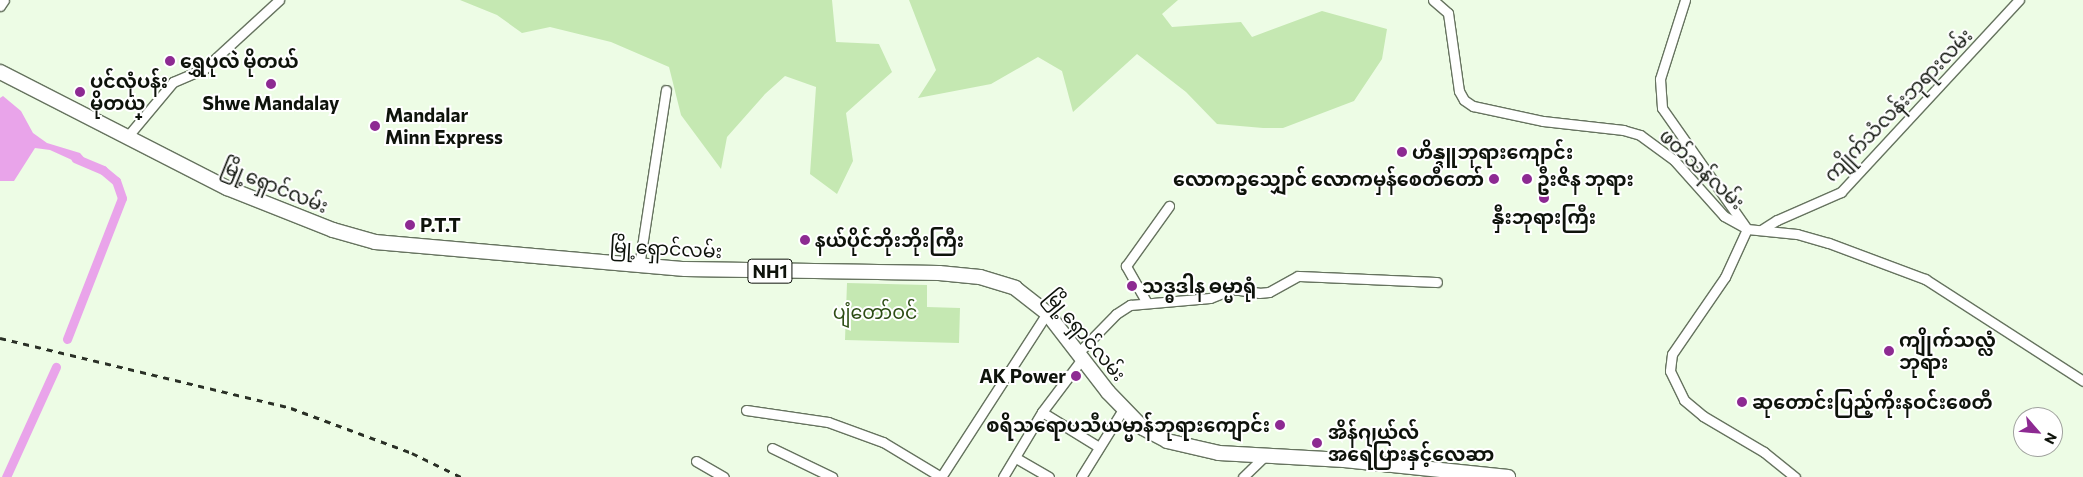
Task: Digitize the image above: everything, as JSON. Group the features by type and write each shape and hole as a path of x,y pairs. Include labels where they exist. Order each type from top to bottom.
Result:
{"highway":[{"name":"မြို့ရှောင်လမ်း","path":"0,72 227,188 324,226 375,242 685,270 939,272 980,277 1015,288 1047,313 1124,408 1143,428 1167,441 1212,452 1426,473 1508,477"}],"street":[{"path":"0,6 4,0"},
{"path":"127,137 172,82 204,69 279,0"},
{"name":"ဖတ်သန်လမ်း","path":"1433,0 1448,13 1459,91 1464,100 1473,106 1543,121 1623,130 1640,135 1674,160 1724,216 1747,229 1797,234 1829,243 1925,279 2083,381"},
{"path":"1685,0 1660,79 1662,108 1747,229 1725,277 1675,347 1670,371 1684,400 1696,411 1764,452 1795,477"},
{"name":"ကျိုက်သံလန်းဘုရားလမ်း","path":"1761,230 1777,220 1806,210 1841,192 2019,0"},
{"path":"638,266 666,90"},
{"path":"1147,303 1126,266 1169,206"},
{"path":"1004,477 1042,412 1080,356 1116,314 1130,305 1210,298 1232,289 1258,294 1269,292 1298,276 1437,282"},
{"path":"746,410 828,422 883,442 941,477 1047,313"},
{"path":"1081,477 1124,408"},
{"path":"1042,412 1099,447"},
{"path":"772,448 832,477"},
{"path":"1243,477 1265,456"},
{"path":"1016,458 1049,477"},
{"path":"696,461 724,477"}],"green space":[{"path":"460,0 832,0 836,42 879,44 892,72 846,113 853,161 837,194 810,174 816,87 785,76 765,94 727,137 721,169 681,115 669,67 611,42 550,27 522,33 497,15"},
{"path":"909,0 1178,0 1162,14 1172,27 1241,22 1252,37 1322,11 1387,29 1382,59 1354,101 1283,128 1263,128 1217,124 1186,92 1137,54 1073,112 1062,71 1038,57 991,84 918,98 936,70"},
{"name":"ပျံတော်ဝင်","path":"847,283 927,285 927,307 960,308 959,343 845,340"}],"shaded area":[{"path":"3,96 21,111 33,133 47,143 80,153 86,160 83,165 50,150 35,148 14,181 0,181 0,98"}],"waterway":[{"path":"67,339 122,198 116,181 103,170 75,158"},
{"path":"6,477 56,367"}],"railway":[{"path":"0,338 291,408 412,453 461,477"}],"place":[{"name":"ရွှေပုလဲ မိုတယ်","path":"170,61"},
{"name":"Shwe Mandalay","path":"271,84"},
{"name":"ပင်လုံပန်း မိုတယ္","path":"80,92"},
{"name":"Mandalar Minn Express","path":"375,126"},
{"name":"ဟိန္ဒူဘုရားကျောင်း","path":"1402,152"},
{"name":"လောကဥသျှောင် လောကမှန်စေတီတော်","path":"1494,179"},
{"name":"ဦးဇိန ဘုရား","path":"1527,179"},
{"name":"နှီးဘုရားကြီး","path":"1544,198"},
{"name":"P.T.T","path":"410,225"},
{"name":"နယ်ပိုင်ဘိုးဘိုးကြီး","path":"805,240"},
{"name":"သဒ္ဓဒါန ဓမ္မာရုံ","path":"1132,286"},
{"name":"ကျိုက်သလ္လံ ဘုရား","path":"1889,351"},
{"name":"AK Power","path":"1076,376"},
{"name":"ဆုတောင်းပြည့်ကိုးနဝင်းစေတီ","path":"1742,402"},
{"name":"စရိသရောပသီယမ္မာန်ဘုရားကျောင်း","path":"1280,425"},
{"name":"အိန်ဂျယ်လ် အရေပြားနှင့်လေဆာ","path":"1317,443"}]}
